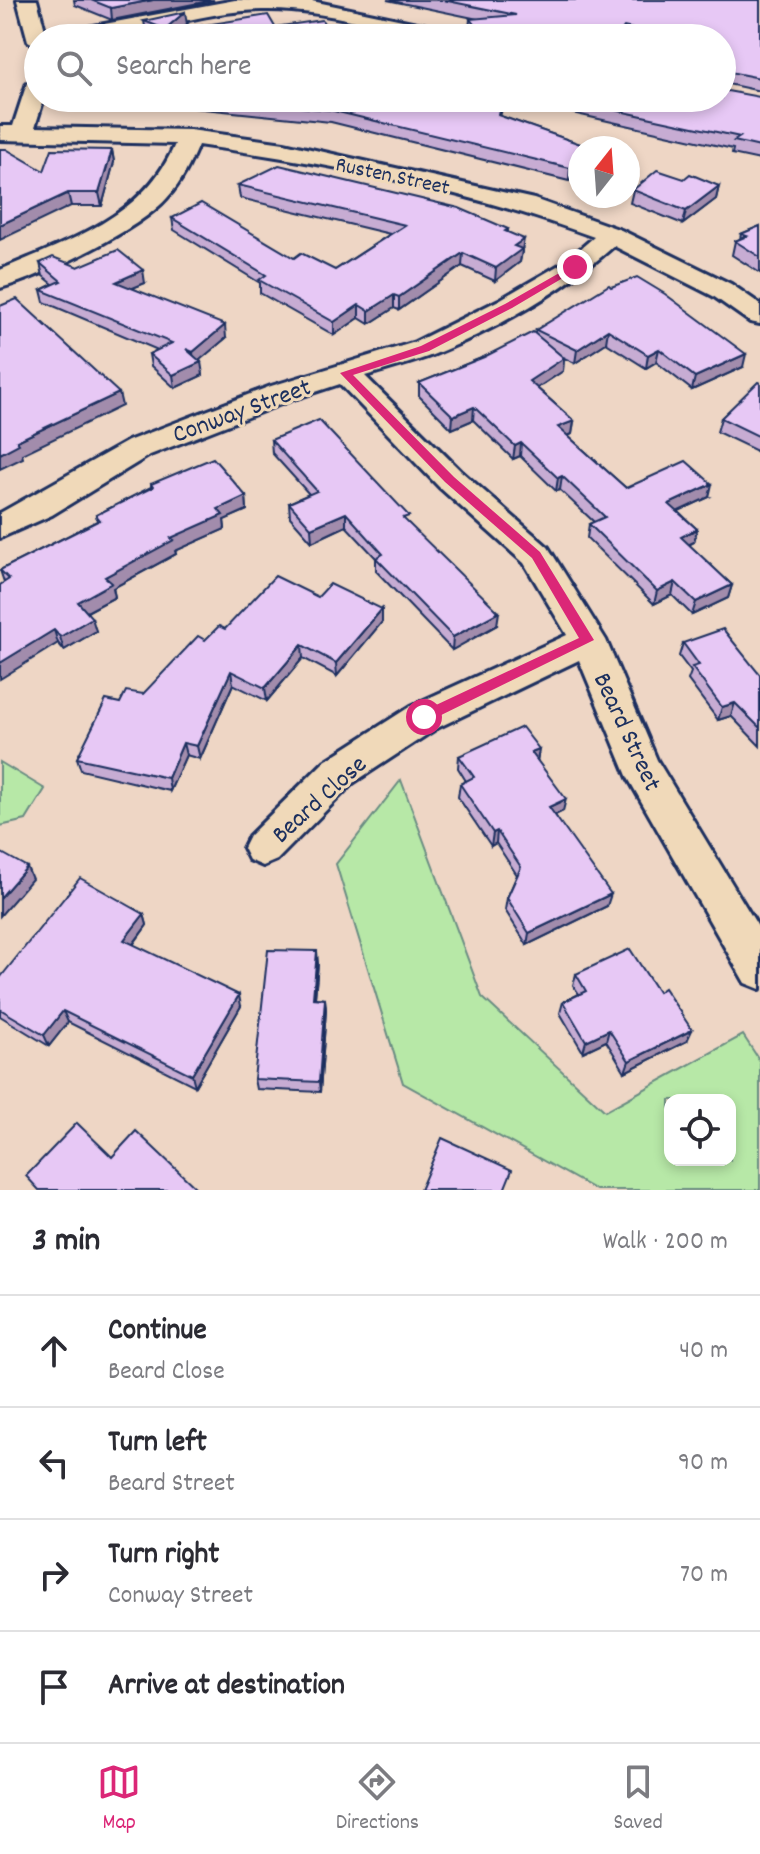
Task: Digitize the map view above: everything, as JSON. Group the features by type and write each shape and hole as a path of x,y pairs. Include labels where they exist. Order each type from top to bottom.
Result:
{"street":[{"path":"27,0 33,24"},
{"path":"132,24 209,9 262,4 302,5 394,24"},
{"path":"11,133 24,109"},
{"name":"Rusten Street","path":"11,133 190,137 284,150 534,206 612,235 722,290 760,316"},
{"path":"0,280 130,216 173,176 190,137"},
{"name":"Conway Street","path":"0,527 41,507 139,448 235,409 425,348 509,306 575,267 612,235"},
{"name":"Beard Street","path":"345,373 450,479 536,555 588,640 641,767 760,969"},
{"name":"Beard Close","path":"263,848 339,772 424,717 588,640"}],"green space":[{"path":"0,762 45,789 26,820 0,826"},
{"path":"401,780 482,997 605,1111 743,1035 760,1061 760,1190 596,1190 403,1083 336,864"}],"building":[{"path":"91,0 153,0 111,8"},
{"path":"443,0 760,0 760,78 736,73 736,24 474,24 470,19 516,15"},
{"path":"185,12 171,24 144,21"},
{"path":"268,15 273,24 212,24"},
{"path":"322,20 325,24 295,24"},
{"path":"736,93 760,97 760,147 734,141 740,137 624,112 736,112"},
{"path":"338,112 499,112 498,115 568,140 568,168"},
{"path":"0,149 6,149 44,171 52,149 112,150 99,193 68,193 0,225"},
{"path":"279,165 459,208 524,239 514,246 522,249 496,268 463,253 399,297 394,295 369,311 359,305 334,322 259,280 266,275 172,218 201,203 294,258 301,253 335,270 405,225 238,185"},
{"path":"657,170 684,179 690,174 719,186 686,211 640,193 640,184"},
{"path":"760,226 760,257 735,241 747,236 741,234"},
{"path":"118,250 143,270 116,282 225,325 193,352 186,349 201,362 173,375 149,354 172,343 41,290 61,281 40,263 53,257 78,267"},
{"path":"637,277 746,354 695,377 659,349 648,355 608,330 577,350 536,330 609,285 611,287"},
{"path":"17,299 119,393 17,441 19,444 0,454 0,306"},
{"path":"533,332 564,358 529,381 574,421 558,427 626,488 686,461 712,484 669,504 697,529 681,537 732,585 696,602 675,582 657,591 589,524 605,517 562,476 558,478 521,443 515,446 474,407 453,416 419,383 484,357"},
{"path":"760,383 760,437 721,418"},
{"path":"319,420 409,516 403,518 499,612 453,637 376,558 383,554 346,513 311,528 289,503 317,491 271,440"},
{"path":"213,458 246,496 218,509 223,515 171,538 174,540 105,577 112,583 78,602 92,618 60,637 54,630 0,663 0,585 9,579 0,570 100,520 96,515 153,487 151,484"},
{"path":"275,576 318,597 330,584 382,609 336,663 302,645 265,688 231,671 197,746 183,743 168,778 77,758 106,700 120,703 126,691 143,694 198,636 205,640 219,626 225,629"},
{"path":"723,629 760,675 760,728 735,703 722,707 692,667 699,665 683,643"},
{"path":"522,727 539,749 531,752 566,799 549,807 611,894 529,933 507,898 521,867 497,831 493,833 460,784 474,777 459,756"},
{"path":"0,852 27,867 0,898"},
{"path":"80,878 144,914 124,940 239,995 192,1075 63,1011 44,1035 0,1009 0,978"},
{"path":"630,949 658,992 664,988 692,1030 629,1061 609,1030 586,1041 563,1002 586,991 576,974"},
{"path":"268,950 317,951 313,998 325,999 319,1082 254,1079"},
{"path":"77,1123 112,1157 136,1131 197,1189 39,1190 26,1176"},
{"path":"442,1138 512,1170 504,1190 420,1190"}],"route":[{"path":"424,717 588,640 536,555 450,479 345,373 425,348 509,306 575,267"}]}
